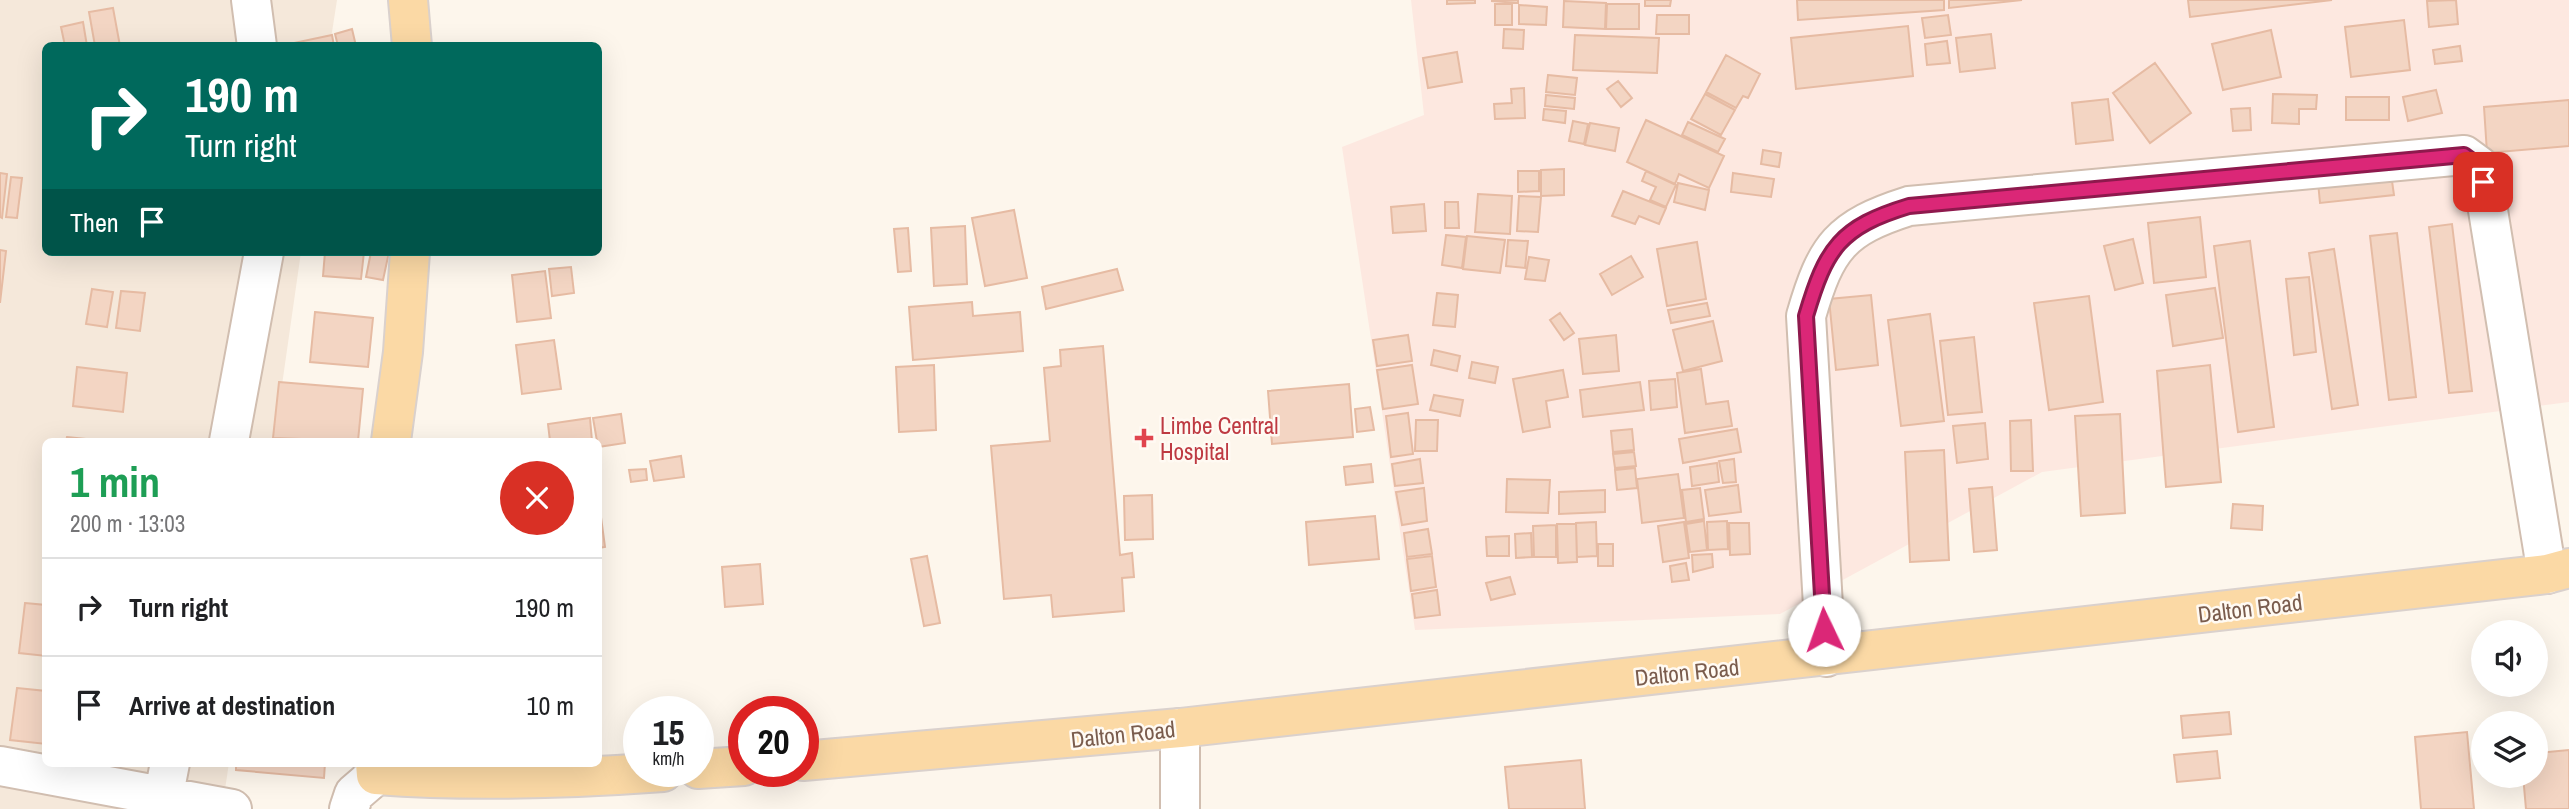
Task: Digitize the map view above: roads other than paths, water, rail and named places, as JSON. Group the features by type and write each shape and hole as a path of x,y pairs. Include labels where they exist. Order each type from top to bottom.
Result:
{"main road":[{"path":"408,0 412,42"},
{"path":"391,438 410,256"},
{"name":"Dalton Road","path":"819,760 1180,728 1826,657 2558,571"},
{"path":"375,769 453,781 554,780 623,775"}],"street":[{"path":"251,0 256,42"},
{"path":"1826,657 1806,316 1819,270 1843,237 1877,216 1909,206 2464,155 2479,166 2558,571"},
{"path":"230,438 263,256"},
{"path":"1180,728 1180,809"},
{"path":"0,766 164,790 232,809"},
{"path":"349,809 354,794 375,769"}],"place":[{"name":"Limbe Central Hospital","path":"1144,438"}]}
